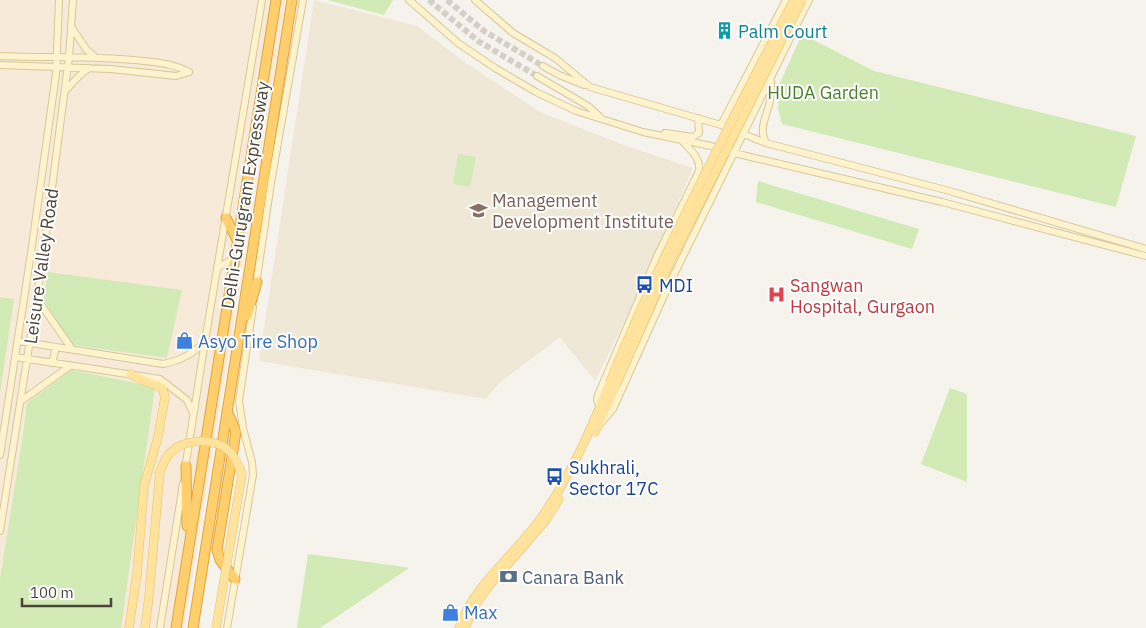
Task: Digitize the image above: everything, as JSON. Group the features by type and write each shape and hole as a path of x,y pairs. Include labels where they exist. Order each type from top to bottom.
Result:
{"highway":[{"name":"Delhi-Gurugram Expressway","path":"176,628 276,0"},
{"name":"Delhi-Gurugram Expressway","path":"193,628 292,0"},
{"path":"226,218 238,236"},
{"path":"238,345 257,282"},
{"path":"227,411 236,432 217,550 220,560 235,579"},
{"path":"186,466 188,548"}],"main road":[{"path":"465,628 474,607 489,586 546,520 575,473 597,428 638,314 682,221 794,0"},
{"path":"459,628 481,587 542,516 567,477 585,444 600,408 670,262 802,0"},
{"path":"129,628 144,486 158,437 164,397 162,388 154,383 139,380 131,374"},
{"path":"144,628 149,596 160,471 169,454 181,445 197,442 211,442 228,450 236,460 242,474 216,628"}],"street":[{"name":"Leisure Valley Road","path":"0,456 57,67 59,0"},
{"name":"Leisure Valley Road","path":"0,531 30,343 64,91 74,0"},
{"path":"227,628 253,475 239,401 271,183 302,0"},
{"path":"409,0 458,43 495,68 536,92 576,111 643,132 711,146 942,202 1146,256"},
{"path":"474,0 513,33 555,58 590,87"},
{"path":"721,125 786,0"},
{"path":"597,428 613,409 667,289 809,0"},
{"path":"160,628 205,341 262,1"},
{"path":"72,28 86,50 96,58"},
{"path":"0,56 117,58 175,65 189,72 176,76 111,69 0,65"},
{"path":"543,66 559,75 590,87 721,125 766,143 946,190 1146,249"},
{"path":"64,91 89,68"},
{"path":"537,76 588,106 602,118"},
{"path":"766,143 762,136 762,128 770,100 772,77"},
{"path":"739,92 759,102"},
{"path":"643,132 693,137 699,133 698,118"},
{"path":"600,408 597,400 598,395 658,254 700,168 694,154 683,141"},
{"path":"695,179 716,188"},
{"path":"217,268 234,259"},
{"path":"36,299 72,349"},
{"path":"18,340 163,364 178,362 199,348 205,341"},
{"path":"52,363 56,347"},
{"path":"15,357 152,377 165,381 187,400 194,413"},
{"path":"20,401 70,366"}],"shaded area":[{"path":"0,0 286,0 184,628 0,628"},
{"name":"Management Development Institute","path":"314,0 417,26 466,63 540,112 626,146 693,168 636,298 595,381 560,337 499,383 486,399 259,361"}],"green space":[{"path":"327,0 393,0 384,15"},
{"name":"HUDA Garden","path":"802,34 874,71 1136,136 1116,207 782,124 778,108 779,85"},
{"path":"458,154 476,157 470,187 453,184"},
{"path":"758,181 919,229 912,249 756,202"},
{"path":"48,272 182,290 167,358 73,345 43,300"},
{"path":"0,297 14,299 0,394"},
{"path":"71,370 155,387 121,628 0,628 0,579 27,403"},
{"path":"950,388 967,394 967,482 921,464"},
{"path":"308,554 409,568 320,628 297,628"}],"tunnel":[{"path":"429,0 478,41 537,76"},
{"path":"447,0 484,31 543,66"}],"place":[{"name":"Palm Court","path":"724,31"},
{"name":"Management Development Institute","path":"478,210"},
{"name":"MDI","path":"645,285"},
{"name":"Sangwan Hospital, Gurgaon","path":"776,295"},
{"name":"Asyo Tire Shop","path":"184,341"},
{"name":"Sukhrali, Sector 17C","path":"555,477"},
{"name":"Canara Bank","path":"508,577"},
{"name":"Max","path":"450,612"}]}
